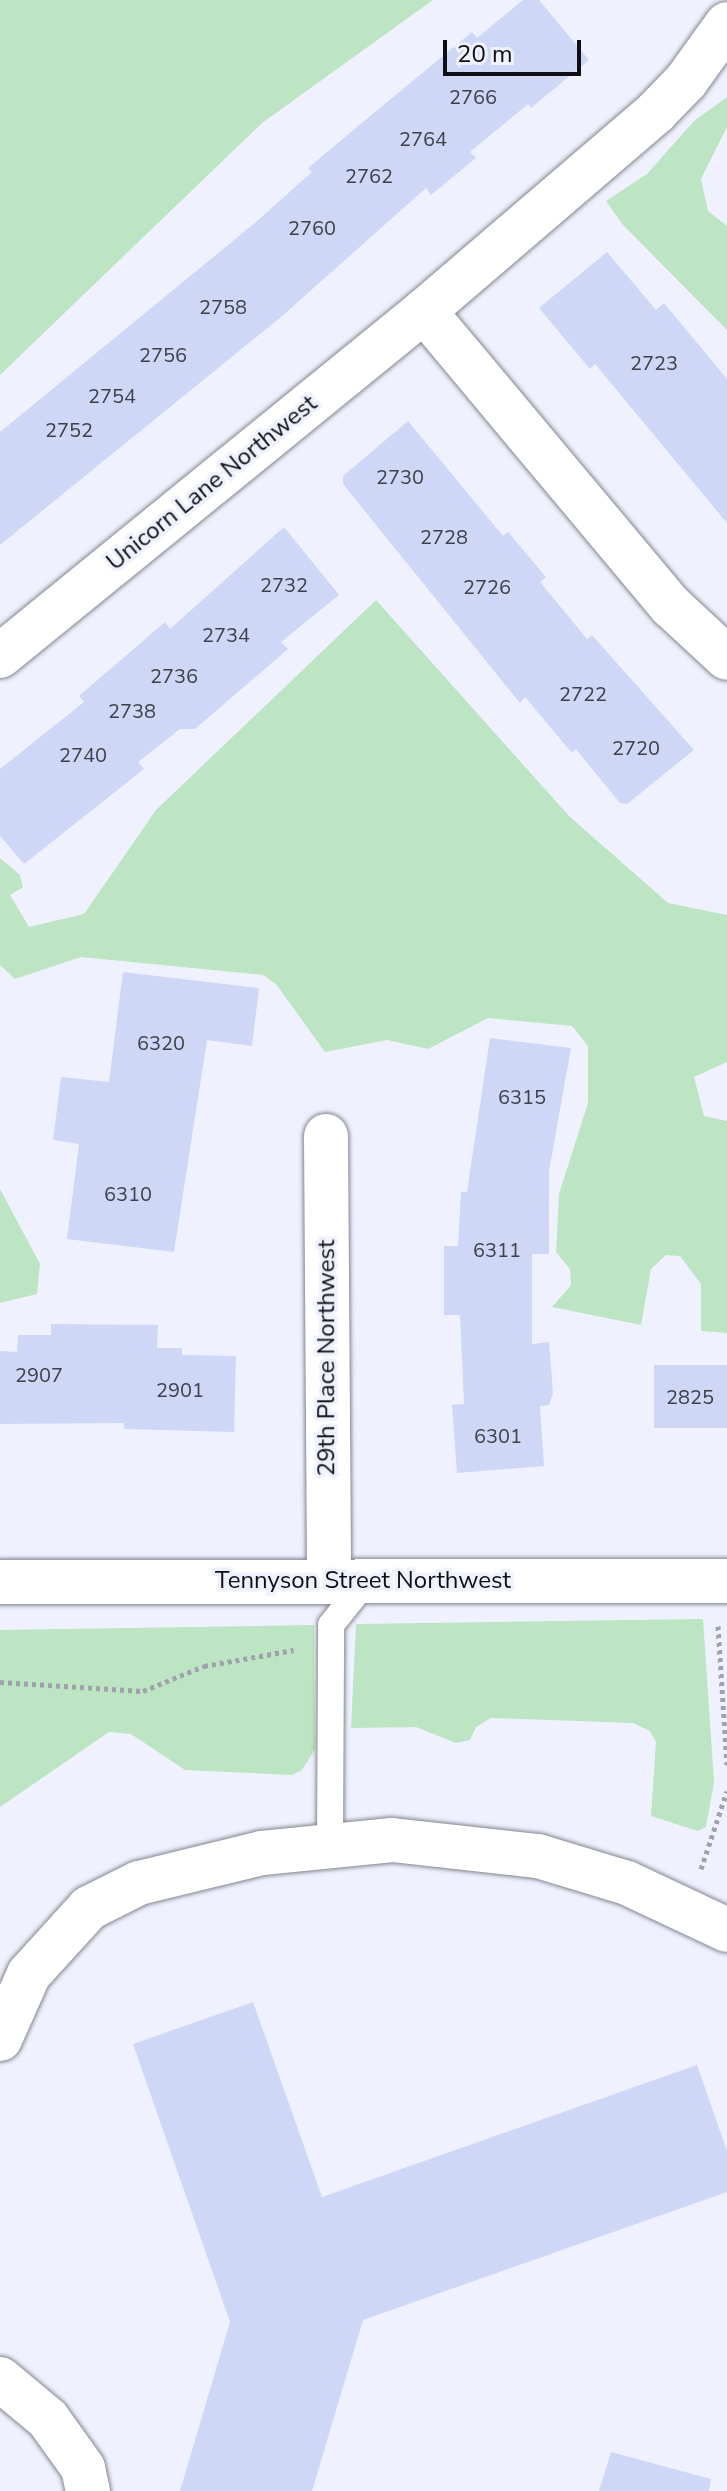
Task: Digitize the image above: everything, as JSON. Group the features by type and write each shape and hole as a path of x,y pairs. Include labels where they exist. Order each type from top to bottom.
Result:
{"street":[{"name":"Unicorn Lane Northwest","path":"0,656 424,311 656,112 686,81 727,24"},
{"path":"424,311 671,606 727,658"},
{"name":"29th Place Northwest","path":"326,1136 348,1581"},
{"name":"Tennyson Street Northwest","path":"0,1582 721,1581"},
{"path":"0,2039 29,1974 89,1908 139,1883 262,1853 330,1843 459,1843 538,1856 627,1883 727,1930"},
{"path":"0,2379 48,2419 83,2468 88,2491"}],"lane":[{"path":"330,1843 331,1625 348,1581"}],"path":[{"path":"721,1581 727,1765"},
{"path":"0,1682 143,1691 204,1666 268,1651 331,1648"},
{"path":"688,1911 727,1791"}],"green space":[{"path":"0,0 433,0 262,123 0,375"},
{"path":"727,97 727,127 701,179 708,211 727,226 727,330 623,225 606,201 647,174 694,121"},
{"path":"376,600 569,816 668,903 727,915 727,1062 694,1077 704,1116 727,1121 727,1333 701,1331 701,1284 680,1256 666,1255 651,1269 641,1325 552,1307 571,1285 570,1269 556,1252 559,1194 588,1103 588,1046 572,1026 488,1018 428,1049 387,1040 325,1052 276,984 263,975 81,957 15,979 0,965 0,858 20,875 23,887 10,895 29,927 84,914 156,810"},
{"path":"0,1189 40,1264 37,1294 0,1303"},
{"path":"703,1619 714,1782 706,1827 698,1831 651,1816 656,1742 650,1731 633,1723 491,1718 476,1727 470,1740 456,1743 416,1727 351,1728 356,1624"},
{"path":"314,1625 315,1749 302,1770 292,1775 185,1770 131,1734 109,1732 0,1807 0,1630"}],"building":[{"path":"523,0 539,0 589,60 531,108 528,104 470,152 476,158 431,195 426,188 281,317 0,545 0,432 256,222 312,172 308,168 369,117 472,32 477,38"},
{"path":"607,252 656,310 664,303 727,379 727,523 595,364 590,369 539,308"},
{"path":"408,421 503,536 508,532 546,577 540,582 587,639 592,635 694,750 627,804 620,803 576,749 572,753 525,697 520,703 343,484 343,476"},
{"path":"284,527 339,595 281,642 288,649 195,729 180,729 138,762 144,769 24,864 0,836 0,769 84,702 79,696 165,622 170,629"},
{"path":"123,972 259,988 252,1046 207,1040 174,1252 67,1239 79,1144 53,1140 61,1077 109,1082"},
{"path":"490,1038 571,1048 549,1171 549,1254 532,1254 532,1344 549,1342 553,1393 549,1405 540,1406 544,1466 457,1473 452,1405 464,1404 460,1315 444,1315 444,1246 458,1246 461,1192 467,1192"},
{"path":"51,1324 158,1325 157,1348 182,1348 182,1355 236,1356 234,1432 124,1429 124,1423 0,1424 0,1351 17,1352 18,1335 51,1335"},
{"path":"654,1365 727,1365 727,1428 654,1428"},
{"path":"253,2002 322,2197 697,2065 727,2151 727,2192 363,2320 312,2491 180,2491 230,2322 133,2044"},
{"path":"611,2452 711,2479 709,2491 599,2491"}]}
